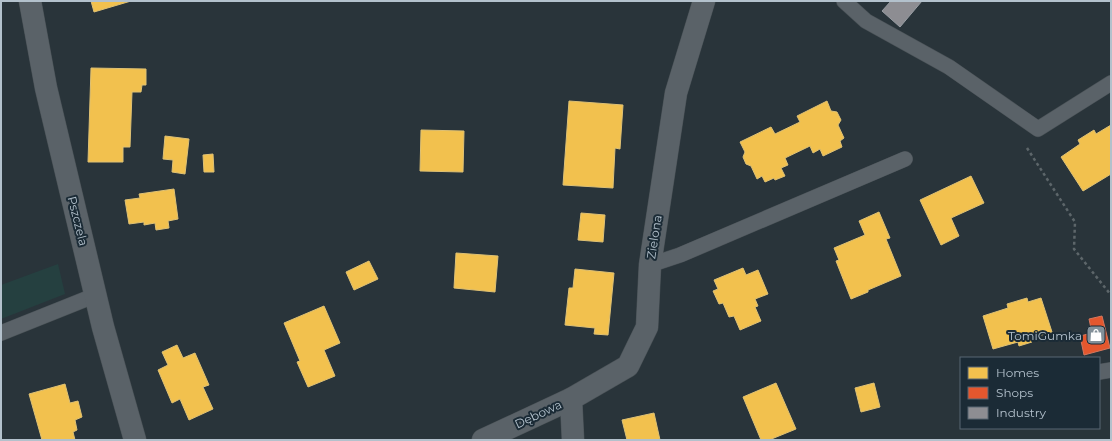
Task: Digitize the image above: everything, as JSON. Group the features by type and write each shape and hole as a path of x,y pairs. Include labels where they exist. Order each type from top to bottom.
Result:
{"street":[{"name":"Pszczela","path":"30,1 46,88 96,295 135,440"},
{"name":"Zielona","path":"571,399 628,366 647,327 650,264 676,93 704,1"},
{"name":"Dębowa","path":"483,440 571,399"},
{"path":"571,399 573,440"}],"lane":[{"path":"844,1 866,21 950,67 1038,129 1111,83"},
{"path":"650,264 680,255 905,159"},
{"path":"1,333 96,295"},
{"path":"1100,372 1111,370"}],"path":[{"path":"1038,129 1027,148 1075,222 1074,249 1111,296"}],"green space":[{"path":"58,264 65,294 1,319 1,285"}],"building: Homes":[{"path":"91,1 131,1 94,12"},
{"path":"91,68 146,69 146,85 142,85 141,92 132,92 130,147 123,147 123,162 88,162"},
{"path":"569,101 623,105 620,149 615,148 613,188 563,185"},
{"path":"827,101 831,111 837,112 841,120 838,125 844,138 840,141 842,147 823,156 820,149 813,153 810,146 785,158 788,165 781,168 785,176 775,180 774,178 765,182 762,176 757,179 751,166 746,164 743,157 745,152 740,142 771,127 775,134 800,122 797,116"},
{"path":"1111,125 1111,174 1083,191 1061,157 1080,144 1078,140 1094,130 1096,134"},
{"path":"421,130 464,131 463,172 420,171"},
{"path":"165,136 189,139 185,174 172,172 173,160 163,159"},
{"path":"213,154 214,172 204,172 203,155"},
{"path":"971,176 984,203 951,218 959,236 941,245 920,200"},
{"path":"174,189 178,219 168,221 169,228 156,230 155,223 144,225 144,222 129,224 125,200 140,198 139,194"},
{"path":"879,212 890,238 886,239 901,276 851,299 836,261 839,260 834,248 865,235 859,221"},
{"path":"581,213 605,215 603,242 578,240"},
{"path":"456,253 498,256 495,292 454,288"},
{"path":"369,261 378,279 354,290 346,272"},
{"path":"743,268 746,275 758,270 768,294 755,299 758,306 755,307 761,321 740,330 734,316 729,317 723,303 719,304 713,291 718,289 714,280"},
{"path":"575,269 614,273 608,335 594,334 595,328 565,325 569,288 573,288"},
{"path":"1027,298 1028,302 1041,298 1052,332 1031,338 1032,342 1019,346 1018,342 993,349 983,316 1008,308 1007,304"},
{"path":"324,306 340,343 324,350 335,376 308,387 297,362 300,361 284,323"},
{"path":"177,345 183,358 195,353 209,385 203,387 213,409 189,420 180,399 172,403 158,370 168,365 162,352"},
{"path":"776,383 796,429 769,440 761,440 743,397"},
{"path":"874,383 880,407 861,412 855,388"},
{"path":"65,384 70,403 78,401 82,417 75,420 77,430 73,432 75,440 42,440 29,394"},
{"path":"654,413 660,440 627,440 622,420"}],"building: Shops":[{"name":"TomiGumka","path":"1102,316 1110,348 1084,355 1080,336 1092,333 1089,319"}],"building: Industry":[{"path":"891,1 922,1 900,27 882,11"}],"place":[{"name":"TomiGumka","path":"1096,335"}]}
